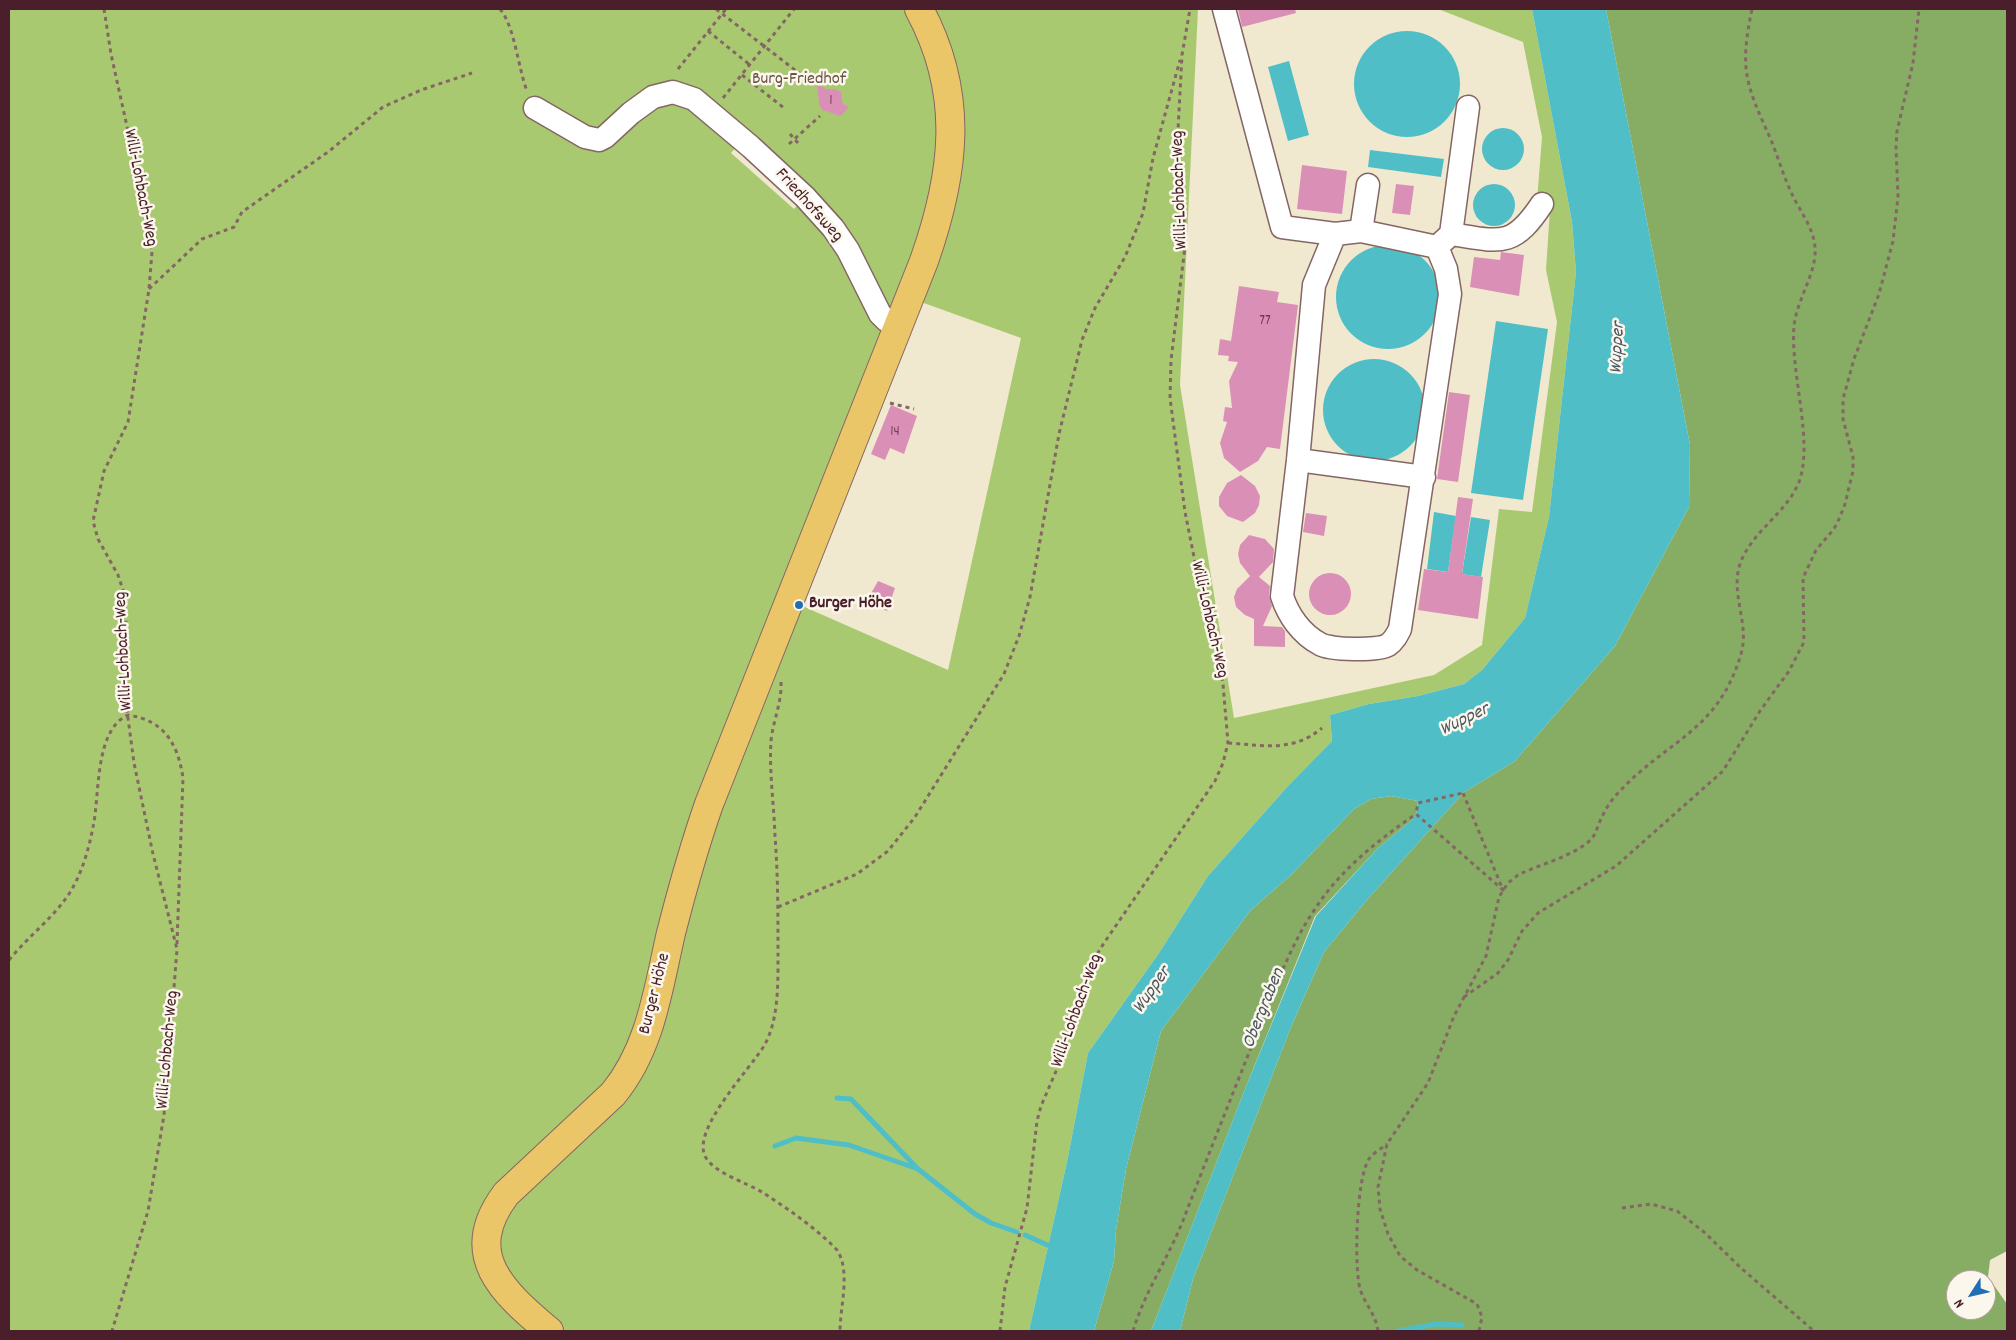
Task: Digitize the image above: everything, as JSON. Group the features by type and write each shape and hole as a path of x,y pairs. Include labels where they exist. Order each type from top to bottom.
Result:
{"main road":[{"name":"Burger Höhe","path":"549,1331 510,1296 494,1276 487,1247 492,1217 501,1201 513,1186 609,1098 635,1062 649,1024 694,848 763,663 898,327 934,231 949,168 950,114 946,84 938,52 919,9"}],"lane":[{"path":"1224,9 1282,227 1335,234 1361,232 1444,240 1510,238 1525,228 1542,204"},
{"name":"Friedhofsweg","path":"535,108 580,135 599,140 605,137 647,100 659,94 673,92 694,99 743,139 805,197 833,228 848,250 880,314 898,327"},
{"path":"1335,234 1314,285 1298,460 1282,596 1287,611 1298,625 1317,643 1326,647 1380,648 1389,644 1397,637 1400,629 1450,294 1444,240 1468,107"},
{"path":"1361,232 1368,185"},
{"path":"1298,460 1424,478"}],"path":[{"name":"Willi-Lohbach-Weg","path":"104,9 111,54 148,217 152,252 149,288 128,422 104,471 93,521 98,539 118,575 123,590 126,618 124,676 139,796 177,949 164,1115 148,1211 112,1331"},
{"path":"500,9 509,24 520,71 535,108"},
{"path":"716,9 808,80"},
{"path":"678,69 726,9"},
{"path":"723,98 794,9"},
{"name":"Willi-Lohbach-Weg","path":"1000,1331 1005,1287 1027,1208 1037,1121 1041,1106 1060,1062 1085,982 1094,959 1104,943 1215,781 1223,763 1228,743 1220,662 1210,615 1195,562 1185,512 1170,398 1171,360 1185,247 1182,186 1177,149 1182,55 1190,9"},
{"path":"1378,1331 1375,1317 1361,1291 1358,1276 1357,1249 1363,1174 1369,1160 1387,1144 1428,1082 1464,998 1486,956 1499,898 1503,890 1518,875 1589,842 1609,804 1620,791 1693,732 1712,713 1729,685 1744,643 1744,628 1738,584 1740,563 1748,548 1788,502 1800,478 1804,458 1795,370 1794,324 1799,301 1814,263 1815,247 1813,235 1790,191 1772,142 1750,94 1744,57 1752,9"},
{"path":"1464,998 1498,973 1508,960 1529,922 1552,903 1600,877 1616,866 1722,771 1760,711 1789,672 1802,647 1804,636 1803,578 1816,550 1834,529 1840,517 1846,504 1853,471 1853,457 1843,419 1843,399 1854,359 1879,294 1893,241 1898,196 1896,139 1913,63 1919,9"},
{"path":"708,31 750,65"},
{"path":"778,907 857,874 888,851 915,817 1004,674 1019,636 1030,597 1059,434 1082,340 1095,308 1125,257 1143,213 1152,158 1182,55"},
{"path":"149,288 202,239 234,227 242,212 328,152 382,107 421,90 472,73"},
{"path":"742,75 784,108"},
{"path":"789,144 820,116"},
{"path":"790,134 798,143"},
{"path":"882,401 914,410"},
{"path":"763,663 776,670 781,677 781,688 771,741 778,907 778,986 772,1027 765,1045 714,1117 705,1137 703,1150 706,1158 716,1168 760,1191 788,1210 837,1250 842,1258 844,1271 840,1331"},
{"path":"9,960 55,913 70,894 90,846 102,755 107,738 117,721 128,716 148,720 164,730 174,744 180,760 183,778 177,949"},
{"path":"1228,743 1293,745 1304,741 1322,728"},
{"path":"1133,1331 1145,1298 1177,1236 1248,1050 1292,949 1315,908 1349,867 1383,837 1416,814 1418,803 1463,793 1503,890"},
{"path":"1416,814 1503,890"},
{"path":"1387,1144 1381,1167 1378,1198 1380,1210 1393,1246 1400,1256 1417,1270 1477,1304 1482,1317 1479,1331"},
{"path":"1622,1208 1651,1204 1677,1211 1704,1232 1742,1269 1814,1331"}],"green space":[{"name":"Burg-Friedhof","path":"9,9 1198,9 1180,385 1234,718 1434,675 1482,645 1499,509 1532,512 1557,322 1546,270 1550,209 1537,201 1542,137 1523,42 1438,9 1532,9 1572,222 1576,272 1549,517 1525,618 1482,670 1464,684 1418,696 1369,704 1330,715 1332,741 1287,787 1208,876 1159,953 1088,1053 1067,1162 1029,1331 9,1331","holes":["749,132 812,189 794,209 731,153","921,302 1021,338 948,670 800,605"]},
{"path":"1606,9 2007,9 2007,1251 1990,1260 1989,1270 1946,1270 1946,1320 1996,1320 1996,1288 2007,1304 2007,1331 1180,1331 1193,1279 1291,1027 1324,952 1366,901 1463,793 1515,761 1615,646 1689,507 1690,445"},
{"path":"1391,796 1418,801 1416,814 1412,820 1378,848 1315,916 1245,1089 1151,1331 1094,1331 1114,1261 1116,1230 1126,1169 1161,1031 1250,911 1292,874 1354,809 1371,799"}],"water":[{"name":"Wupper","path":"1532,9 1606,9 1690,445 1689,507 1615,646 1515,761 1463,793 1366,901 1324,952 1291,1027 1193,1279 1180,1331 1151,1331 1245,1089 1316,916 1378,848 1412,820 1416,814 1418,801 1391,796 1371,799 1354,809 1292,874 1250,911 1161,1031 1126,1169 1116,1230 1114,1261 1094,1331 1029,1331 1067,1162 1088,1053 1159,953 1208,876 1287,787 1332,741 1330,715 1369,704 1418,696 1464,684 1482,670 1525,618 1549,517 1576,272 1572,222"},
{"path":"1407,31 1427,35 1444,47 1456,64 1460,84 1456,104 1444,121 1427,133 1407,137 1387,133 1370,121 1358,104 1354,84 1358,64 1370,47 1387,35"},
{"path":"1289,61 1309,135 1288,141 1268,67"},
{"path":"1503,128 1518,134 1524,149 1518,164 1503,170 1488,164 1482,149 1488,134"},
{"path":"1370,150 1444,159 1441,177 1368,167"},
{"path":"1494,184 1509,190 1515,205 1509,220 1494,226 1479,220 1473,205 1479,190"},
{"path":"1388,245 1408,249 1425,260 1436,277 1440,297 1436,317 1425,334 1408,345 1388,349 1368,345 1351,334 1340,317 1336,297 1340,277 1351,260 1368,249"},
{"path":"1496,321 1548,329 1523,500 1471,493"},
{"path":"1374,359 1394,362 1403,367 1417,381 1422,390 1425,410 1422,430 1417,439 1403,453 1394,458 1374,461 1354,458 1345,453 1331,439 1326,430 1323,410 1326,390 1331,381 1345,367 1354,362"},
{"path":"1434,512 1456,516 1448,572 1427,569"},
{"path":"1471,517 1490,520 1481,577 1462,574"}],"building":[{"path":"1238,9 1295,9 1296,13 1242,27"},
{"path":"817,84 826,89 835,89 841,92 843,104 849,107 841,116 822,110 819,104"},
{"path":"1302,165 1347,171 1342,214 1297,209"},
{"path":"1396,184 1414,186 1410,215 1392,213"},
{"path":"1501,252 1524,255 1519,296 1470,287 1474,257 1500,260"},
{"path":"1239,286 1279,292 1277,302 1298,305 1280,449 1267,447 1258,461 1240,472 1224,458 1220,443 1227,422 1223,421 1225,407 1232,408 1229,381 1238,362 1228,361 1229,356 1218,355 1220,339 1231,341"},
{"path":"1449,392 1470,395 1458,482 1437,479"},
{"path":"891,405 917,416 904,454 890,448 885,460 871,454"},
{"path":"1241,475 1255,486 1260,496 1259,505 1255,513 1243,522 1227,516 1219,506 1219,497 1227,483"},
{"path":"1458,497 1473,499 1462,574 1483,577 1478,619 1418,610 1424,569 1448,572"},
{"path":"1306,513 1327,516 1324,536 1303,532"},
{"path":"1249,535 1265,539 1274,549 1273,562 1259,577 1270,586 1269,595 1272,606 1263,626 1282,627 1285,631 1285,647 1254,646 1254,619 1245,615 1236,607 1234,597 1237,589 1250,576 1240,563 1238,554 1240,545"},
{"path":"1330,573 1345,579 1351,594 1345,609 1330,615 1315,609 1309,594 1315,579"},
{"path":"878,581 895,588 887,611 869,603 871,599 869,597"}],"waterway":[{"path":"837,1098 851,1099 917,1168"},
{"path":"775,1146 796,1138 849,1145 918,1169 975,1214 991,1223 1017,1232"},
{"path":"1025,1235 1054,1248"},
{"path":"1398,1331 1436,1324 1462,1325"}],"place":[{"name":"Burger Höhe","path":"799,605"}],"water label":[{"name":"Obergraben","path":"1265,1009"}]}
